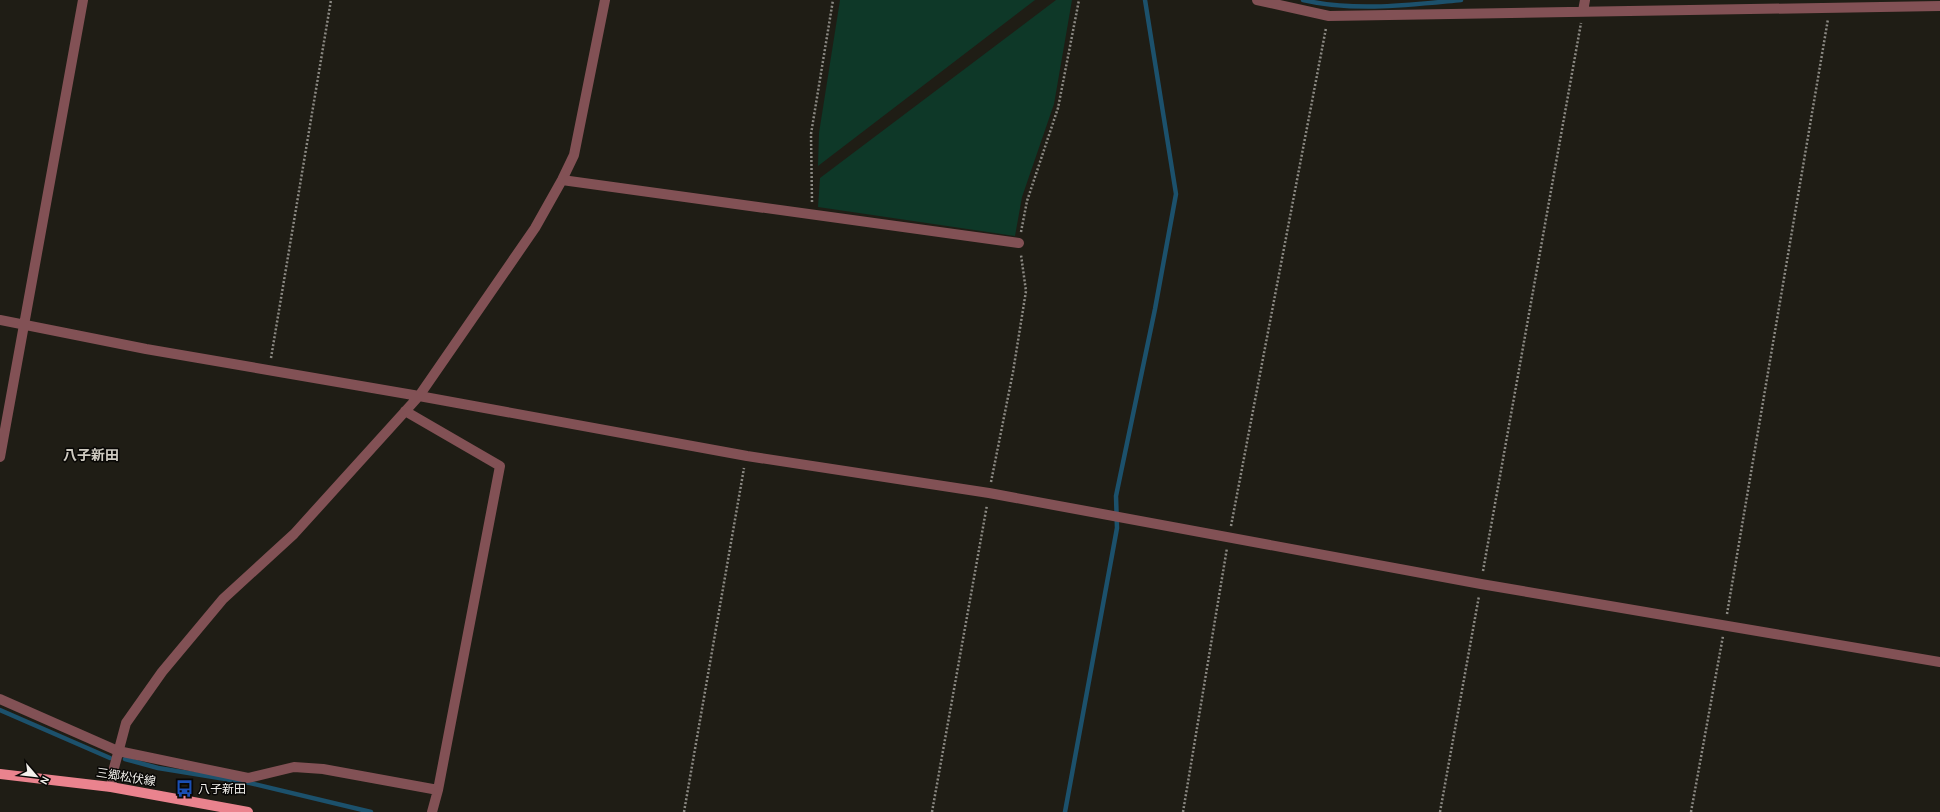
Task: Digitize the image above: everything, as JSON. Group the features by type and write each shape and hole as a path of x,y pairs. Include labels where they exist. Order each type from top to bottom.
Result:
{"main road":[{"name":"三郷松伏線","path":"0,774 111,787 248,812"}],"street":[{"path":"0,457 83,0"},
{"path":"111,787 118,751 126,723 162,672 218,606 294,534 419,396 535,228 574,155 605,0"},
{"path":"1257,0 1329,16 1829,4 1940,6"},
{"path":"1584,11 1585,0"},
{"path":"562,180 812,216 1019,243"},
{"path":"0,320 747,456 989,493 1229,539 1481,584 1725,624 1940,662"},
{"path":"405,411 500,466 438,790 432,812"},
{"path":"0,699 118,751 248,778 294,767 322,770 438,790"}],"path":[{"path":"269,370 331,0"},
{"path":"812,216 811,134 833,0"},
{"path":"932,812 989,493 1013,372 1026,291 1019,243 1027,201 1058,108 1079,0"},
{"path":"1691,812 1725,624 1829,4"},
{"path":"1440,812 1584,11"},
{"path":"1183,812 1229,539 1329,16"},
{"path":"684,812 747,456"}],"green space":[{"path":"840,0 1035,0 818,166 819,133"},
{"path":"1056,0 1072,0 1054,104 1022,197 1015,236 818,207 820,178"}],"waterway":[{"path":"1065,812 1117,528 1116,496 1155,309 1176,194 1145,0"},
{"path":"1303,0 1323,4 1362,7 1461,0"},
{"path":"0,710 110,758"},
{"path":"125,759 158,768 250,783 371,812"}],"place":[{"name":"八子新田","path":"185,789"}],"district":[{"name":"八子新田","path":"91,455"}]}
